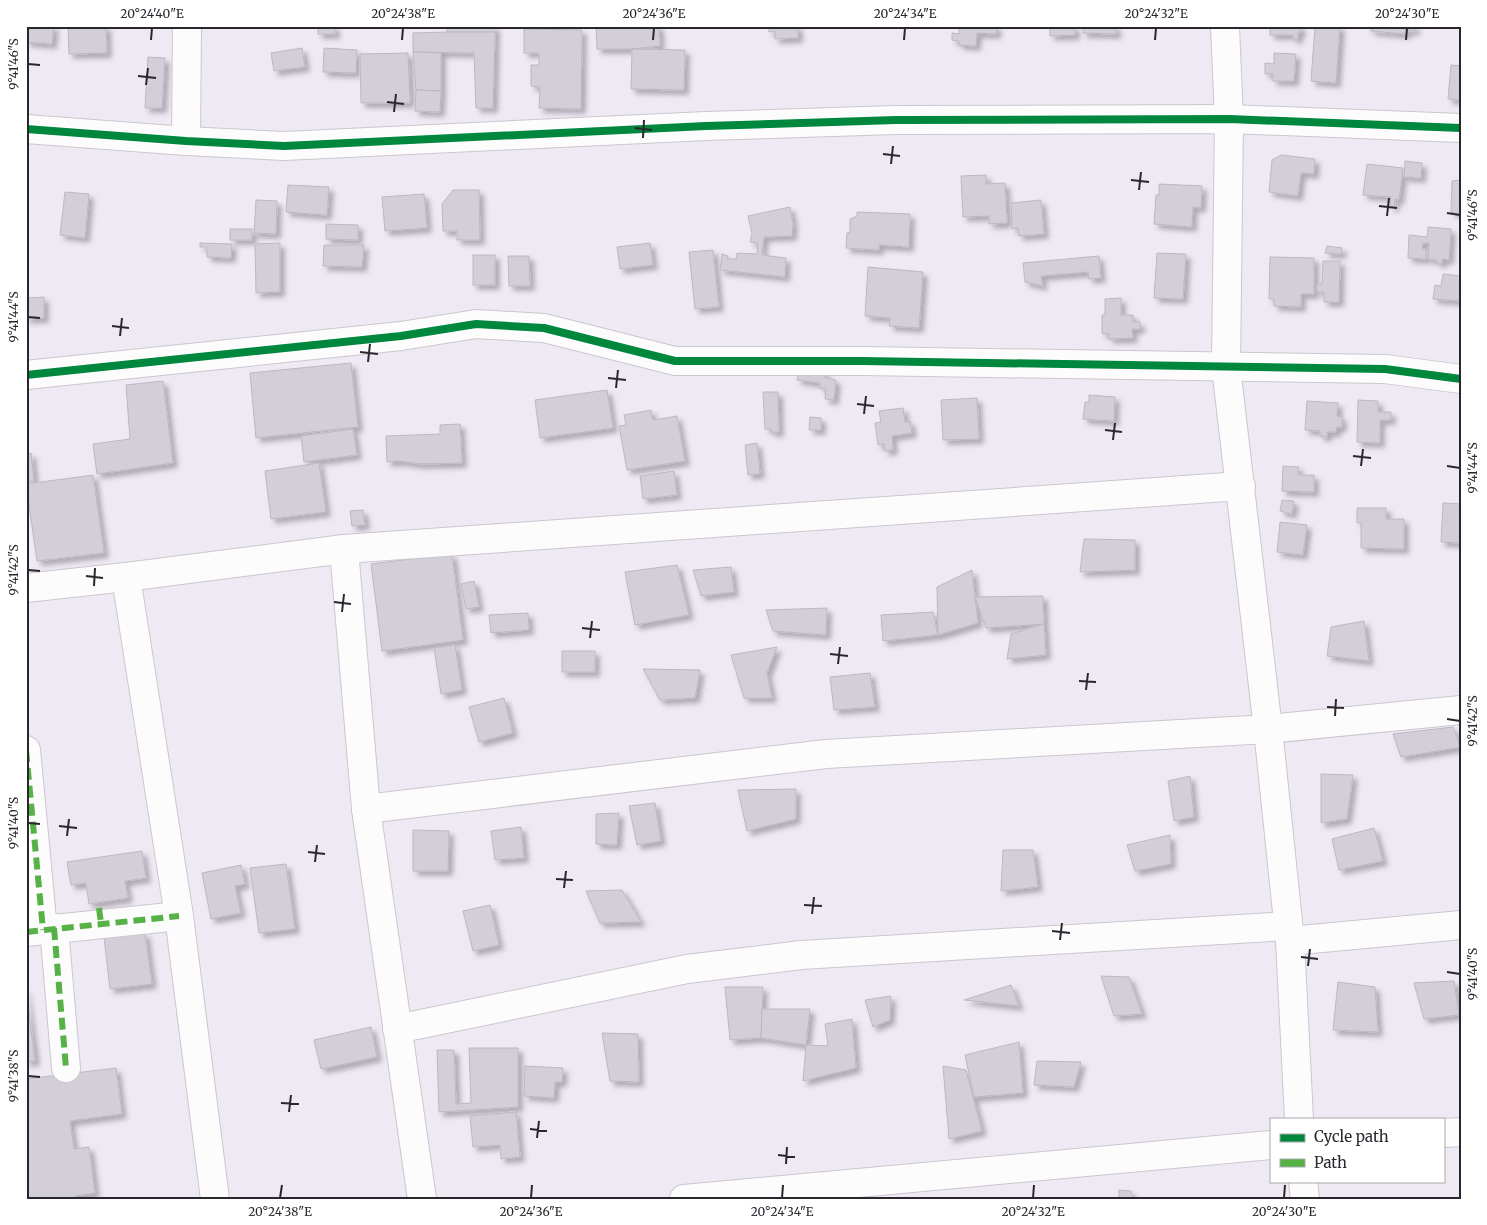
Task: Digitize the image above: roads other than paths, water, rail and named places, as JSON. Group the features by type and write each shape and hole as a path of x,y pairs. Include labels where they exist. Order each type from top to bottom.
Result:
{"street":[{"path":"186,141 187,26"},
{"path":"1225,26 1229,119 1226,367 1241,486 1289,934 1299,1118"},
{"path":"26,129 284,146 896,120 1229,119 1461,128"},
{"path":"26,375 401,336 476,324 544,328 675,361 862,361 1385,370 1461,379"},
{"path":"26,588 344,549 1241,486"},
{"path":"344,549 366,809 422,1199"},
{"path":"126,577 178,916 215,1199"},
{"path":"366,809 826,754 1268,729 1461,710"},
{"path":"26,750 30,823 41,930 66,1068"},
{"path":"41,930 100,916 178,916"},
{"path":"397,1029 687,969 801,954 1461,926"},
{"path":"1444,1133 1461,1132"},
{"path":"684,1199 1270,1145"},
{"path":"1303,1182 1304,1199"}]}
